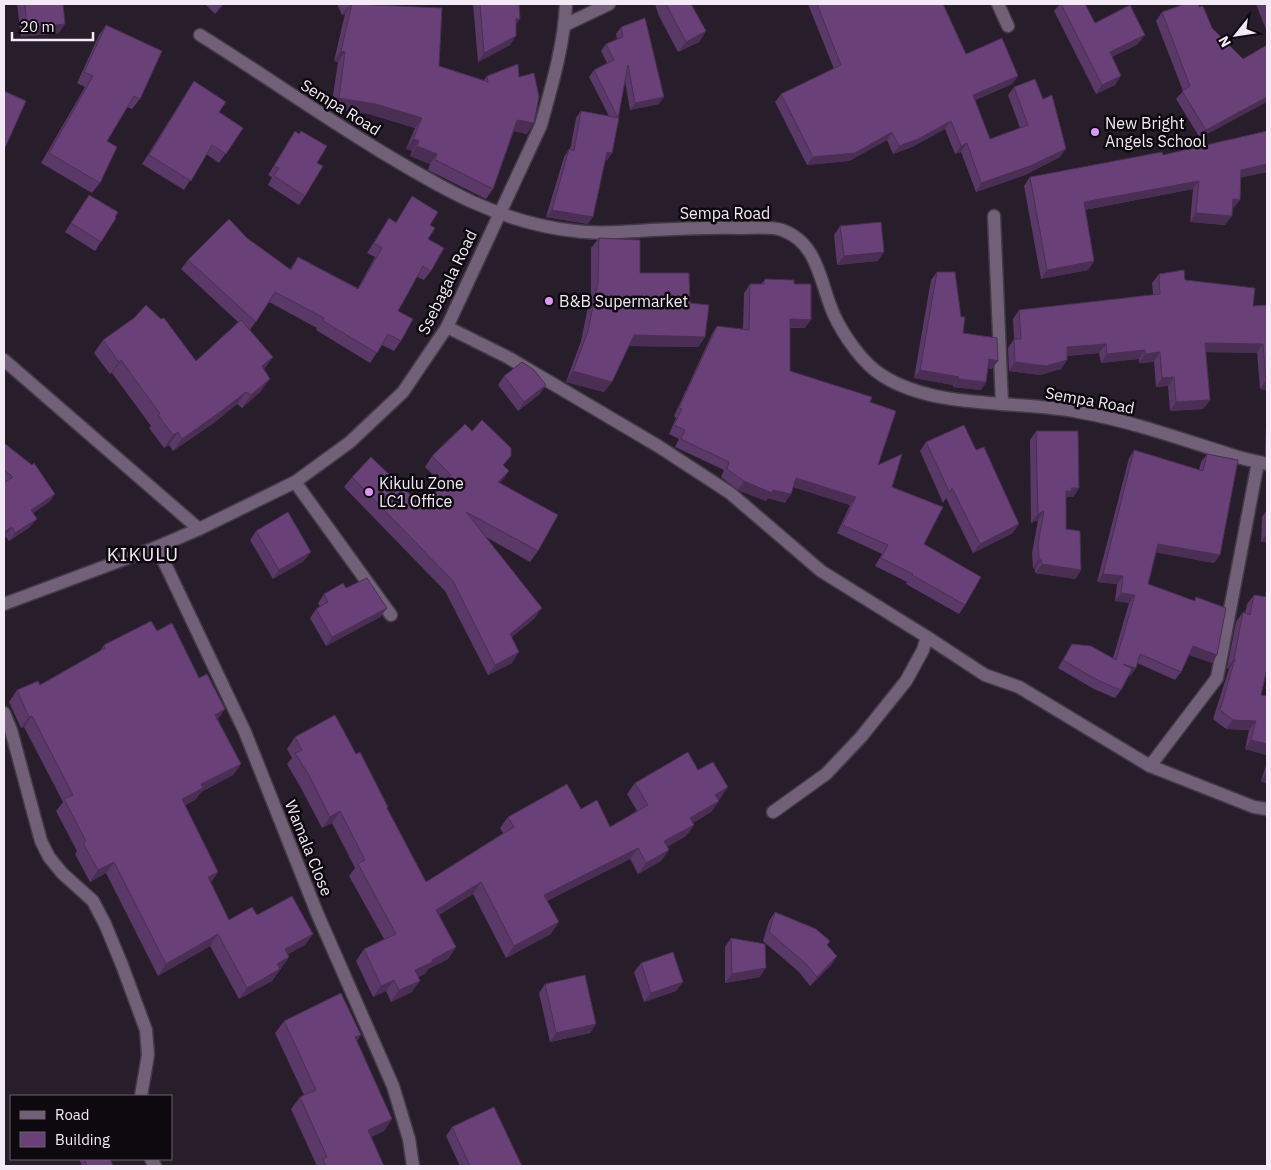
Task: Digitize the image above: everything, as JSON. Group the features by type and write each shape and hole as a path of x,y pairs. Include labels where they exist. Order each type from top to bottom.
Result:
{"street":[{"name":"Ssebagala Road","path":"4,604 157,547 199,529 295,482 350,442 403,392 447,327 498,214 542,125 565,24 566,4"},
{"path":"565,24 609,4"},
{"path":"998,4 1008,26"},
{"name":"Sempa Road","path":"200,35 316,112 410,169 449,192 498,214 551,228 578,232 716,227 778,228 792,234 805,245 815,261 834,316 861,358 881,375 907,389 939,397 1077,411 1137,424 1241,458 1263,463"},
{"path":"994,216 1002,404"},
{"path":"447,327 509,358 658,446 730,493 821,571 985,675 1019,687 1150,766 1254,808 1267,809"},
{"path":"4,360 199,529"},
{"path":"1150,766 1217,678 1263,463"},
{"path":"295,482 391,615"},
{"name":"Wamala Close","path":"157,547 245,732 317,914 393,1086 409,1139 413,1166"},
{"path":"773,812 826,774 861,737 906,680 924,650 927,637"},
{"path":"4,713 42,842 62,873 93,901 122,966 146,1030 148,1055 141,1095"}],"building":[{"path":"25,4 63,4 65,24 27,28"},
{"path":"352,4 442,8 439,66 488,82 487,76 518,64 519,77 534,73 539,97 534,123 517,120 493,189 435,160 437,154 417,146 419,141 413,139 422,118 376,104 339,98 345,52 341,51"},
{"path":"480,4 519,4 520,19 516,19 516,36 484,53"},
{"path":"666,4 691,4 706,31 686,42"},
{"path":"817,4 943,4 966,54 1002,38 1018,76 973,95 990,139 1028,125 1014,87 1035,79 1043,99 1052,95 1066,149 1030,166 981,183 967,143 961,146 951,121 918,139 899,146 892,132 855,153 813,157 781,94 841,65"},
{"path":"1061,4 1085,4 1095,23 1130,5 1145,35 1110,52 1121,76 1102,85"},
{"path":"1185,4 1203,6 1212,28 1243,59 1267,45 1267,97 1206,130 1182,91 1190,86 1162,12"},
{"path":"645,18 664,97 635,103 628,65 618,118 594,70 614,60 606,44 623,37 621,27"},
{"path":"106,25 162,51 140,99 134,96 107,141 117,147 100,183 49,153 93,76 84,72"},
{"path":"194,81 226,102 219,112 243,128 226,154 212,145 191,181 149,155"},
{"path":"4,91 26,101 4,150"},
{"path":"581,111 619,118 612,153 607,152 593,217 552,210 569,149 574,151"},
{"path":"295,131 299,134 301,131 327,146 317,163 323,166 305,196 274,176 279,168 274,166"},
{"path":"1267,131 1267,164 1241,170 1240,200 1233,199 1232,216 1196,213 1199,181 1084,202 1094,261 1047,270 1030,177 1162,152 1163,155"},
{"path":"89,195 118,212 101,242 71,223"},
{"path":"412,196 438,212 430,225 435,228 428,239 444,248 431,271 423,266 398,311 413,319 401,341 388,334 377,353 323,321 324,318 275,292 256,322 188,260 229,219 247,238 291,270 298,257 358,289 382,248 374,243 389,218 396,223"},
{"path":"881,222 884,252 844,256 840,226"},
{"path":"599,238 640,240 640,273 689,273 690,303 709,305 705,337 634,335 612,382 573,371 588,331 598,282"},
{"path":"1184,270 1185,280 1255,288 1253,306 1267,305 1267,380 1263,344 1205,343 1210,400 1176,402 1174,377 1162,378 1160,352 1145,354 1145,350 1107,354 1106,344 1067,347 1067,360 1046,366 1015,362 1014,339 1021,339 1019,310 1160,294 1159,274"},
{"path":"937,272 955,272 961,317 965,317 963,333 997,338 998,361 989,359 986,382 958,379 959,377 920,370"},
{"path":"765,279 794,280 794,284 811,284 811,320 790,319 790,371 872,397 870,402 896,411 878,465 902,454 892,487 943,507 924,544 981,577 965,605 913,574 881,558 888,545 842,525 856,497 796,478 791,494 773,490 772,493 744,481 727,469 729,462 681,439 685,430 674,425 682,409 679,408 717,326 749,330 750,284 764,284"},
{"path":"146,305 161,319 164,318 196,361 241,320 273,357 262,366 270,379 251,395 246,392 182,439 178,432 173,435 121,360 119,362 103,340 134,318"},
{"path":"522,362 534,370 546,385 524,402 504,376"},
{"path":"482,420 511,448 511,456 503,465 509,471 498,482 558,515 538,551 466,512 542,608 510,634 519,652 495,665 453,581 352,477 371,457 421,505 451,475 432,456 465,424 472,431"},
{"path":"964,425 976,450 984,447 1019,524 980,544 952,488 950,493 926,442"},
{"path":"1036,431 1078,431 1079,488 1071,488 1072,491 1066,491 1066,529 1080,531 1081,570 1042,564 1039,559 1038,544 1044,511 1038,514"},
{"path":"4,443 32,465 34,463 55,494 31,510 37,519 15,533 12,527 4,532 4,483 13,477 4,470"},
{"path":"1134,450 1203,471 1207,454 1238,460 1220,555 1158,544 1148,584 1195,601 1196,597 1226,608 1217,655 1193,646 1181,672 1140,654 1136,668 1123,664 1132,669 1121,690 1099,681 1063,660 1072,644 1091,646 1116,660 1135,595 1121,593 1123,576 1103,574"},
{"path":"288,512 311,552 279,570 256,531"},
{"path":"367,578 387,608 332,637 316,609 328,602 324,594 343,583 346,588"},
{"path":"1254,595 1267,597 1267,668 1261,695 1267,696 1267,744 1251,740 1256,721 1233,720 1220,710 1235,659 1243,612 1250,615"},
{"path":"151,621 157,631 172,623 199,678 207,674 225,709 215,715 241,764 201,784 203,788 182,799 218,872 208,877 229,920 252,907 257,915 292,896 313,934 285,949 289,957 277,964 280,969 247,988 218,934 166,964 114,862 98,870 83,843 86,841 64,799 73,795 32,716 29,717 17,690 38,681 40,685 105,648 104,645"},
{"path":"335,715 356,754 360,752 426,882 514,827 508,817 567,784 581,809 597,800 610,827 648,805 635,783 688,752 698,770 713,762 728,787 715,795 719,801 690,818 694,825 664,841 669,850 646,863 638,848 544,895 559,922 514,946 481,882 436,910 456,947 432,960 433,962 415,970 420,981 399,990 394,980 381,986 364,949 396,934 358,864 365,860 340,811 330,817 310,777 295,753 302,750 295,737"},
{"path":"775,912 816,929 830,941 827,945 837,956 817,977 805,963 769,932"},
{"path":"731,938 765,944 766,968 732,974"},
{"path":"673,952 683,982 651,993 641,963"},
{"path":"585,975 596,1024 556,1033 545,984"},
{"path":"341,993 361,1035 355,1037 392,1119 368,1130 384,1166 326,1166 323,1159 327,1157 300,1097 316,1090 284,1021"},
{"path":"494,1107 522,1166 470,1166 452,1127"},
{"path":"84,1160 110,1160 113,1166 87,1166"}],"place":[{"name":"New Bright Angels School","path":"1095,132"},
{"name":"B&B Supermarket","path":"549,301"},
{"name":"Kikulu Zone LC1 Office","path":"369,492"}],"district":[{"name":"KIKULU","path":"143,554"}]}
